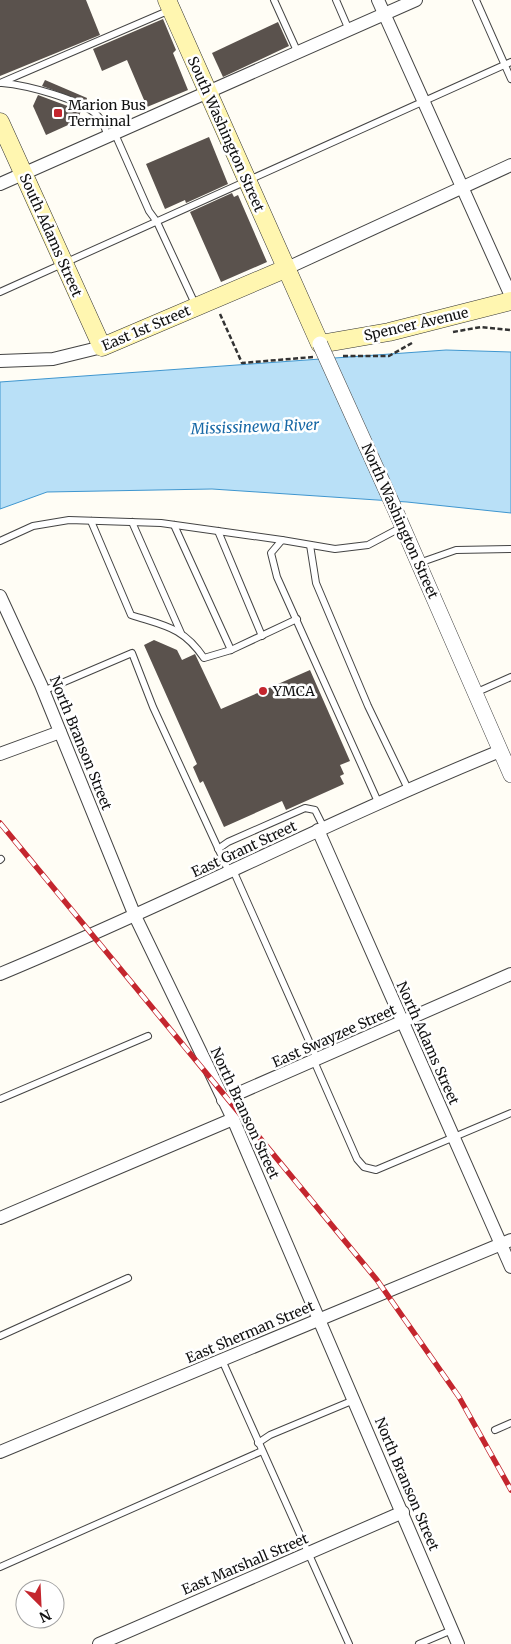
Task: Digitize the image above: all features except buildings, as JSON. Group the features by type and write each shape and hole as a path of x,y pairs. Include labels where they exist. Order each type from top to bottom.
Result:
{"main road":[{"name":"South Washington Street","path":"169,5 285,269"},
{"name":"South Adams Street","path":"0,122 102,348"},
{"name":"East 1st Street","path":"102,348 285,269"},
{"name":"North Washington Street","path":"285,269 320,344"},
{"name":"Spencer Avenue","path":"320,344 389,332 511,301"}],"street":[{"path":"378,0 511,296"},
{"path":"0,184 416,0"},
{"path":"285,269 511,165"},
{"name":"North Washington Street","path":"320,344 400,520 511,774"},
{"name":"East 1st Street","path":"0,361 53,359 102,348"},
{"name":"North Branson Street","path":"0,596 43,691 135,916 233,1119 458,1644"},
{"path":"0,754 60,732"},
{"name":"East Grant Street","path":"0,974 135,916 408,789 500,751"},
{"name":"North Adams Street","path":"321,829 402,1022 454,1138 506,1242 511,1267"},
{"name":"East Swayzee Street","path":"224,1100 511,974"},
{"path":"0,1218 233,1119"},
{"name":"East Sherman Street","path":"0,1452 506,1242"},
{"name":"East Marshall Street","path":"99,1644 403,1512"}],"lane":[{"path":"274,0 298,53"},
{"path":"336,0 349,30"},
{"path":"476,0 508,64 511,79"},
{"path":"0,83 169,5"},
{"path":"0,292 508,64"},
{"path":"0,83 38,89 85,106 99,116 112,136 148,211 158,222 197,307"},
{"path":"0,541 33,526 69,520 174,525 335,549 368,545 400,520"},
{"path":"91,521 131,615 170,627 192,641 204,658 232,650 297,619"},
{"path":"132,522 181,634"},
{"path":"174,525 232,650"},
{"path":"218,531 262,636"},
{"path":"282,540 271,553 277,577 379,804"},
{"path":"310,545 316,583 368,706 408,789"},
{"path":"419,564 456,550 511,549"},
{"path":"43,691 132,654 153,707 218,849 231,871 316,1060 357,1159 364,1167 376,1170 511,1113"},
{"path":"475,693 511,677"},
{"path":"218,849 228,842 305,808 315,810 321,829"},
{"path":"0,1099 148,1036"},
{"path":"0,1336 128,1278"},
{"path":"222,1360 349,1644"},
{"path":"258,1443 270,1435 354,1400"},
{"path":"495,1430 511,1423"},
{"path":"0,1567 262,1451"},
{"path":"419,1644 452,1630"}],"water":[{"name":"Mississinewa River","path":"446,350 511,352 511,513 407,502 212,489 47,492 0,509 0,382"}],"railway":[{"path":"0,823 377,1280 459,1397 511,1490"}],"place":[{"name":"Marion Bus Terminal","path":"58,113"},
{"name":"YMCA","path":"263,691"}]}
